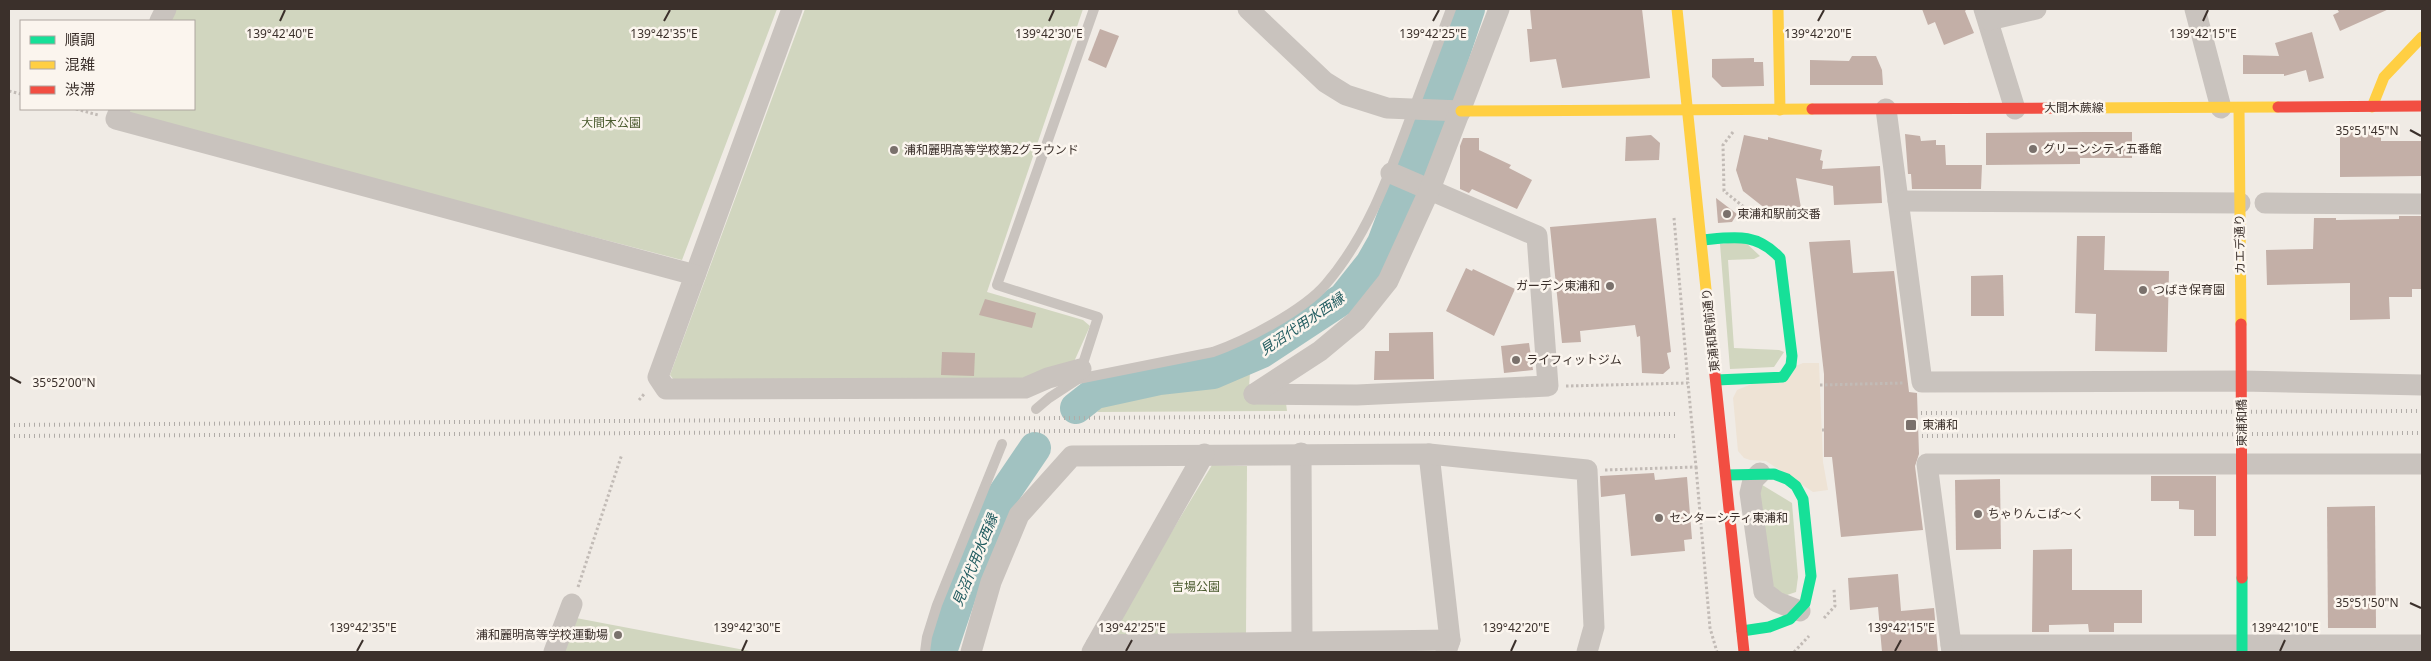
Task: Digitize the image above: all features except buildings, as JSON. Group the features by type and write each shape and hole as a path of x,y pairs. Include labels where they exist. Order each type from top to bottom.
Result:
{"street":[{"path":"792,9 658,377 666,389 1025,388 1048,378 1080,374"},
{"path":"1248,9 1325,82 1346,95 1387,108 1461,110"},
{"path":"1391,173 1430,189 1537,236 1548,386 1357,395 1254,394 1320,351 1356,321 1388,281 1430,189 1499,9"},
{"name":"東浦和駅前通り","path":"1677,9 1744,652"},
{"path":"2015,109 1986,14 2036,9"},
{"path":"2195,9 2230,108"},
{"path":"1780,110 1784,11"},
{"path":"2372,107 2374,93 2379,82 2422,37"},
{"name":"大間木蕨線","path":"1461,110 2422,106"},
{"name":"カエデ通り","path":"2230,108 2240,203 2242,387"},
{"path":"1886,109 1922,382 2242,387 2422,385"},
{"path":"120,110 116,119 695,275"},
{"path":"1898,201 2240,203"},
{"path":"2265,203 2422,204"},
{"path":"1702,240 1752,237 1774,250 1780,258 1792,356 1791,365 1783,377 1716,380"},
{"name":"東浦和橋","path":"2242,387 2242,457"},
{"path":"1301,453 1302,642"},
{"path":"971,652 991,582 1019,515 1072,456 1301,453 1429,454 1587,470 1594,627 1587,652"},
{"path":"1094,649 1204,454"},
{"path":"1094,649 1302,642 1353,647 1448,646 1429,454"},
{"path":"2242,457 2242,649"},
{"path":"2422,464 2242,457 1927,464 1951,649 2242,649 2422,645"},
{"path":"1760,473 1753,480 1750,493 1764,592 1777,602 1800,611"},
{"path":"1726,475 1774,474 1788,479 1796,486 1803,499 1811,576 1811,589 1806,602 1792,619 1781,624 1742,631"},
{"path":"554,652 572,604"}],"lane":[{"path":"1080,374 1098,317 997,286 1094,9"},
{"path":"1036,410 1048,398 1080,374 1227,348 1312,298 1326,285 1359,237 1391,173 1451,9"},
{"path":"924,652 937,605 1002,444"}],"path":[{"path":"1674,214 1710,628 1717,652"},
{"path":"1820,385 1922,382"},
{"path":"1548,386 1688,383"},
{"path":"572,604 622,454"},
{"path":"1587,470 1696,467"}],"green space":[{"name":"大間木公園","path":"175,9 777,9 682,260 126,115 128,110 195,110 195,20 170,20"},
{"name":"浦和麗明高等学校第2グラウンド","path":"805,9 1083,9 987,292 1083,320 1090,326 1073,364 1015,380 674,380 670,375"},
{"path":"1744,241 1760,256 1754,259 1728,260 1734,348 1779,350 1784,352 1774,367 1730,369 1720,244"},
{"path":"1250,373 1248,401 1286,403 1287,411 1097,412 1104,406 1125,399 1202,388 1227,382"},
{"name":"吉場公園","path":"1212,465 1247,466 1246,637 1119,638 1114,627"},
{"path":"1759,483 1792,503 1798,577 1796,592 1787,595 1779,593 1765,576"},
{"name":"浦和麗明高等学校運動場","path":"576,618 755,652 563,652"}],"shaded area":[{"path":"1803,363 1819,363 1823,462 1828,490 1813,492 1766,461 1744,458 1738,451 1733,398 1737,390"}],"waterway":[{"name":"見沼代用水西縁","path":"1076,408 1095,393 1159,379 1213,373 1262,352 1344,298 1371,264 1383,243 1448,71 1469,9"},
{"name":"見沼代用水西縁","path":"941,652 970,566 999,501 1035,448"}],"railway":[{"path":"1921,413 2422,411"},
{"path":"9,425 1677,414"},
{"path":"9,436 1076,431 1678,436"},
{"path":"1922,436 2422,433"}],"traffic: fast":[{"path":"1702,240 1724,238 1753,240 1762,244 1780,258 1792,356 1791,365 1783,377 1716,380"},
{"path":"1726,475 1774,474 1787,479 1796,486 1803,499 1811,576 1805,603 1790,619 1769,627 1742,631"},
{"path":"2242,578 2242,652"}],"traffic: slow":[{"path":"1677,9 1710,328"},
{"path":"1778,9 1780,110"},
{"path":"2372,107 2384,77 2422,37"},
{"path":"2072,108 2278,107"},
{"path":"2239,108 2241,324"},
{"path":"1461,111 1812,109"}],"traffic: jam":[{"path":"2278,107 2422,106"},
{"path":"1812,109 2072,108"},
{"path":"2241,324 2242,578"},
{"path":"1710,328 1744,652"}],"place":[{"name":"グリーンシティ五番館","path":"2033,149"},
{"name":"浦和麗明高等学校第2グラウンド","path":"894,150"},
{"name":"東浦和駅前交番","path":"1727,214"},
{"name":"ガーデン東浦和","path":"1610,286"},
{"name":"つばき保育園","path":"2143,290"},
{"name":"ライフィットジム","path":"1516,360"},
{"name":"東浦和","path":"1911,425"},
{"name":"ちゃりんこぱ～く","path":"1978,514"},
{"name":"センターシティ東浦和","path":"1659,518"},
{"name":"浦和麗明高等学校運動場","path":"618,635"}]}
